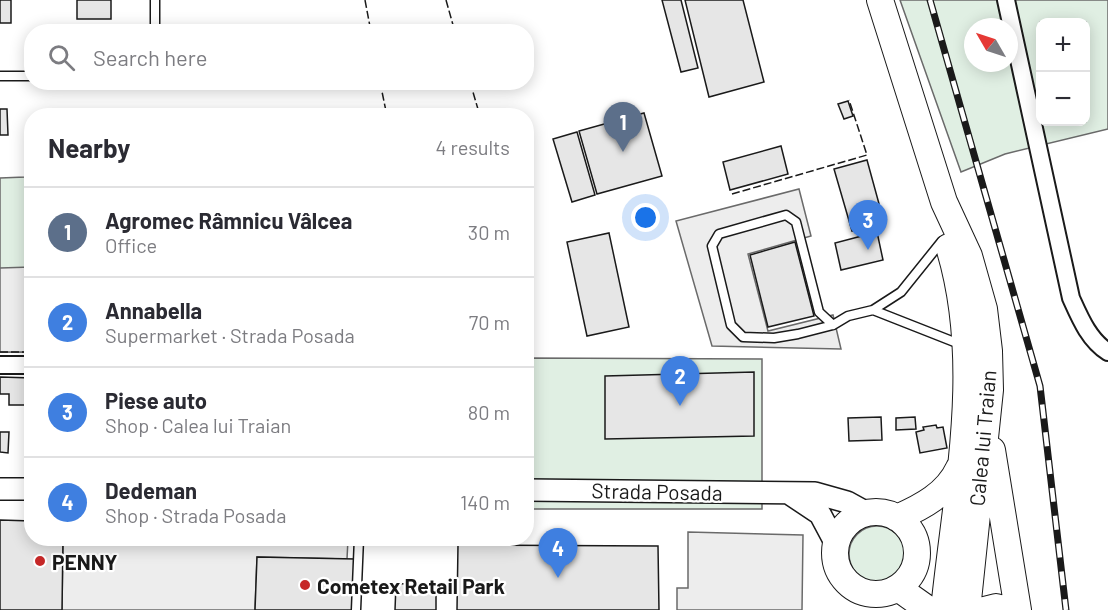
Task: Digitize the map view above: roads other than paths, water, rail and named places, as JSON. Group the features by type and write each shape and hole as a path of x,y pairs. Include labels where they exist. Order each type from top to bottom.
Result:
{"main road":[{"name":"Calea lui Traian","path":"880,0 944,202 969,256 984,309 989,351 987,422 967,610"},
{"name":"Calea lui Traian","path":"944,202 946,235 962,300 967,345 962,462 944,610"},
{"path":"987,422 1018,610"},
{"path":"897,518 939,494 954,480 962,462"},
{"path":"878,512 897,518 911,533 917,553 911,573 898,588 862,600 837,566 836,544 848,524 867,513 878,512"},
{"path":"898,588 929,610"},
{"path":"984,610 996,607 1008,610"}],"street":[{"path":"1006,0 1071,298 1083,324 1100,348 1108,352"},
{"path":"0,365 24,365"},
{"path":"0,489 24,489"},
{"name":"Strada Posada","path":"534,490 787,492 832,496 867,513"},
{"path":"787,492 804,501 820,514 836,544"}],"lane":[{"path":"155,0 155,24"},
{"path":"0,76 24,76"},
{"path":"833,325 819,312 796,222 792,217 786,215 719,234 714,240 712,246 731,325 743,337 774,338 833,325 848,316 873,310 901,292 946,235"},
{"path":"873,310 932,332 944,340 967,345"},
{"path":"356,610 359,546"}],"railway":[{"path":"930,0 1040,386 1066,610"}],"place":[{"name":"Agromec Râmnicu Vâlcea","path":"623,152"},
{"name":"Piese auto","path":"868,250"},
{"name":"Annabella","path":"680,406"},
{"name":"PENNY","path":"40,561"},
{"name":"Dedeman","path":"558,578"},
{"name":"Cometex Retail Park","path":"305,585"}]}
